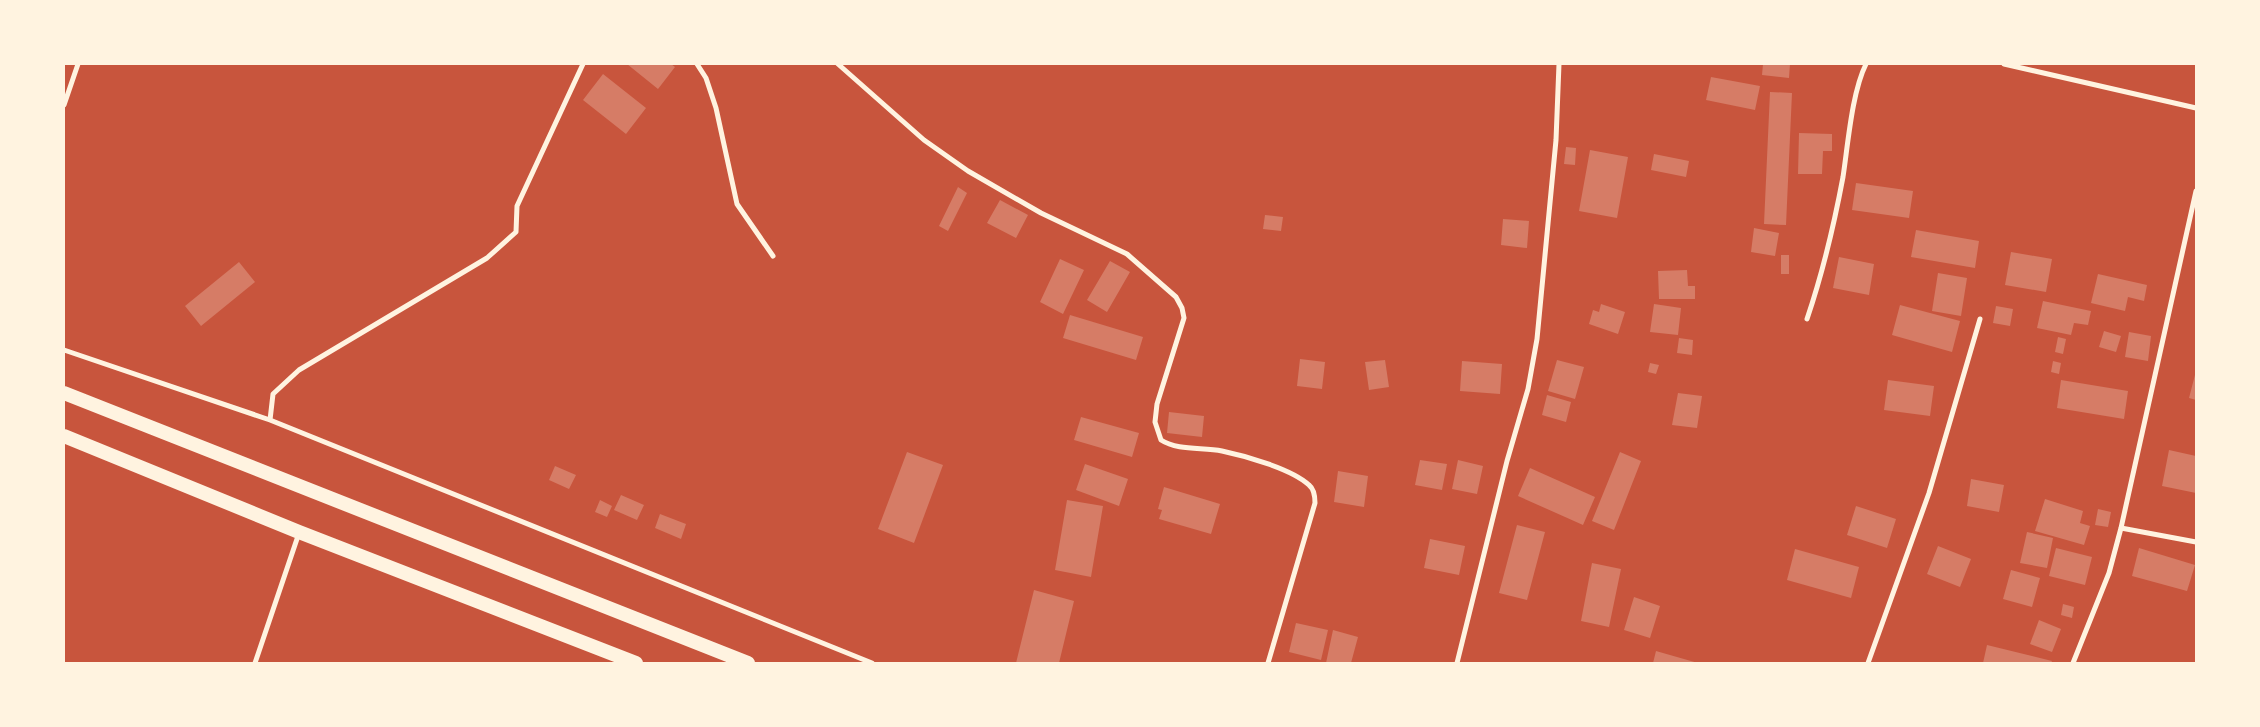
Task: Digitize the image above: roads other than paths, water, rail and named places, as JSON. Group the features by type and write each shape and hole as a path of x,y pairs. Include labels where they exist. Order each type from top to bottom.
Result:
{"highway":[{"path":"64,393 748,663"},
{"path":"64,436 299,532 636,663"}],"street":[{"path":"64,105 78,64"},
{"path":"270,420 272,394 299,370 487,258 516,232 517,206 583,64"},
{"path":"697,64 706,78 716,108 737,204 773,256"},
{"path":"838,64 924,140 968,170 1041,213 1127,254 1176,297 1182,308 1184,318 1157,404 1155,422 1162,440 1175,445 1222,451 1284,470 1310,486 1314,494 1315,502 1268,663"},
{"path":"1457,663 1507,461 1528,389 1537,339 1555,150 1559,64"},
{"path":"1807,319 1825,265 1842,180 1857,85 1866,64"},
{"path":"2004,64 2196,108"},
{"path":"2073,663 2110,573 2196,191"},
{"path":"1868,663 1929,494 1980,320"},
{"path":"64,350 270,420 872,663"},
{"path":"2121,528 2196,542"},
{"path":"255,663 299,532"}]}
